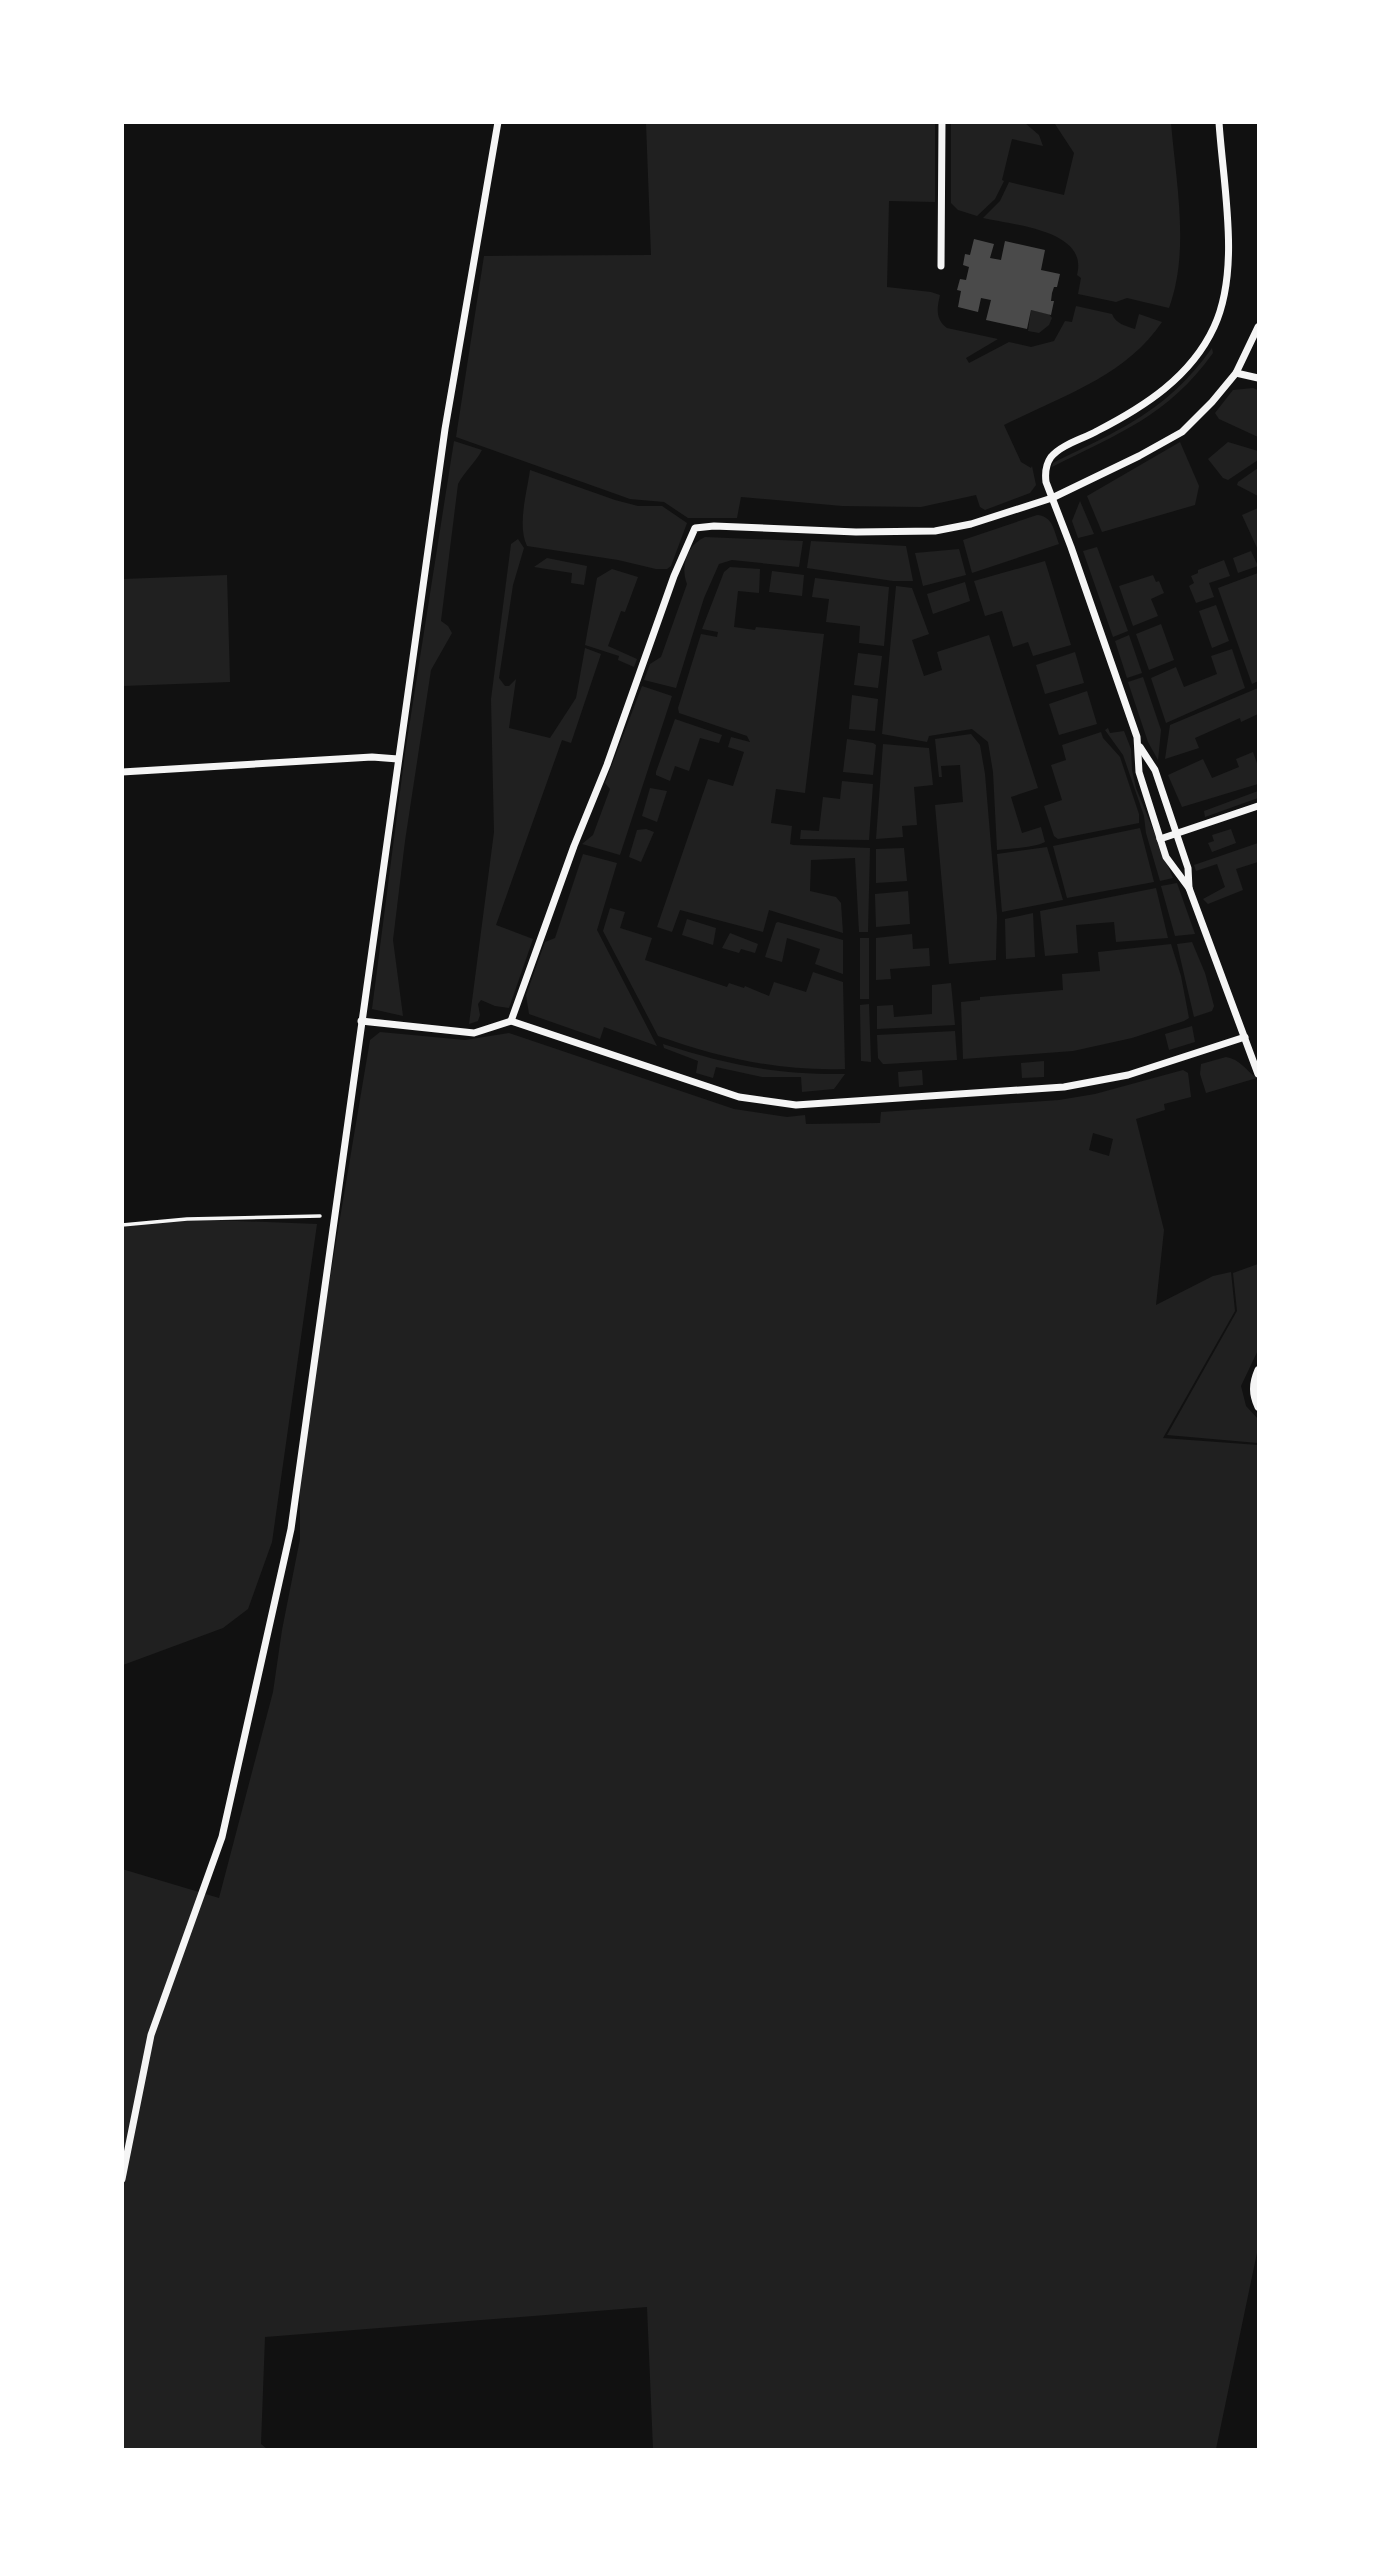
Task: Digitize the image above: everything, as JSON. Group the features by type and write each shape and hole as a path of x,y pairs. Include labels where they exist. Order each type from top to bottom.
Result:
{"street":[{"path":"122,2179 151,2035 222,1837 291,1529 445,429 498,122"},
{"path":"941,266 942,122"},
{"path":"1189,888 1188,868 1154,770 1139,746 1045,475 1051,457 1059,451 1153,399 1187,368 1215,326 1227,287 1228,264 1219,122"},
{"path":"511,1021 674,576 695,528 714,526 856,532 936,531 971,524 1052,498 1182,432 1236,373 1258,327"},
{"path":"1236,373 1258,378"},
{"path":"1139,746 1139,772 1166,857 1189,888 1258,1074"},
{"path":"122,772 372,757 398,759"},
{"path":"1160,839 1258,806"},
{"path":"361,1021 474,1033 511,1021 739,1097 796,1105 1064,1087 1128,1076 1245,1037"},
{"path":"1258,1370 1253,1393 1258,1407"}],"path":[{"path":"122,1225 187,1219 333,1215"}],"shaded area":[{"path":"646,123 935,123 935,202 889,201 887,287 940,295 938,309 943,325 998,339 966,358 969,363 1009,342 1031,347 1054,341 1065,321 1072,322 1076,306 1112,314 1125,326 1135,329 1139,314 1162,322 1147,341 1111,371 1004,425 1021,462 1031,468 1032,466 1036,485 1030,493 985,510 980,507 976,495 921,507 842,506 741,497 737,518 688,518 664,502 630,499 456,437 484,256 651,255"},
{"path":"951,123 1025,123 1039,135 1043,146 1012,139 1002,180 1004,181 995,199 977,216 958,210 951,203"},
{"path":"1050,123 1171,123 1180,240 1179,263 1169,308 1127,298 1116,302 1078,294 1081,278 1077,275 1078,260 1072,248 1046,232 983,218 1000,201 1009,182 1064,195 1074,153 1055,124"},
{"path":"1031,310 1049,314 1052,318 1049,325 1039,333 1028,331"},
{"path":"1212,348 1213,353 1196,375 1160,408 1121,433 1052,467 1053,463 1121,429 1159,404 1195,370"},
{"path":"1233,390 1258,390 1258,437 1219,419 1215,413"},
{"path":"454,441 482,450 458,484 441,621 452,633 431,670 405,841 393,940 403,1016 372,1009 405,753"},
{"path":"1180,442 1199,486 1195,505 1102,532 1087,496"},
{"path":"1228,442 1258,451 1258,460 1228,480 1223,478 1208,459"},
{"path":"1258,468 1258,496 1237,485"},
{"path":"530,470 615,500 638,506 662,506 687,523 671,566 667,569 656,569 618,560 527,546 523,519"},
{"path":"1080,501 1094,534 1078,538 1072,521"},
{"path":"1258,508 1258,550 1242,515"},
{"path":"1037,515 1050,521 1059,544 972,573 963,540"},
{"path":"705,537 803,541 799,567 732,560 719,564 704,598 676,688 644,680 650,664 661,657 687,584 684,570 687,557 694,545"},
{"path":"518,539 524,548 513,585 499,678 505,686 509,686 516,679 509,728 550,738 576,698 585,648 601,654 571,743 562,740 496,925 533,939 509,1008 481,1000 478,1004 478,1021 469,1024 494,832 491,699 511,544"},
{"path":"811,541 906,546 913,581 893,581 807,568"},
{"path":"1097,547 1128,631 1113,637 1083,551"},
{"path":"959,549 966,575 923,586 915,553"},
{"path":"1251,551 1258,566 1238,573 1233,558"},
{"path":"547,558 587,566 584,585 571,583 572,573 534,567"},
{"path":"1224,560 1230,576 1209,583 1214,597 1196,603 1189,586 1194,583 1191,576 1198,573 1198,570"},
{"path":"1045,561 1071,645 1033,656 1028,642 1013,647 1002,611 985,616 974,581"},
{"path":"730,567 760,569 759,593 738,591 734,627 824,634 805,793 776,789 771,823 792,826 790,844 793,845 870,848 868,932 859,932 855,858 811,860 810,891 836,897 841,903 843,933 769,910 763,932 680,910 672,932 657,927 708,779 733,786 744,752 728,747 731,737 750,742 747,736 679,713 678,708 701,634 717,637 718,632 702,629 724,572"},
{"path":"612,569 638,577 608,646 637,659 634,667 618,660 619,656 585,645 597,578"},
{"path":"772,571 804,575 802,596 769,592"},
{"path":"1258,573 1258,681 1252,684 1218,588"},
{"path":"227,575 230,682 123,686 123,579"},
{"path":"1153,575 1164,593 1151,599 1158,616 1133,626 1119,586"},
{"path":"815,578 889,587 884,646 859,643 860,626 826,622 829,599 812,597"},
{"path":"965,582 970,601 933,614 927,594"},
{"path":"896,586 912,588 929,634 912,640 924,676 942,670 937,652 989,635 1038,788 1011,797 1022,833 1041,827 1045,842 1028,847 997,850 993,772 988,742 972,729 929,736 927,742 882,734"},
{"path":"1216,605 1229,641 1212,648 1199,611"},
{"path":"1161,624 1174,660 1149,670 1136,634"},
{"path":"1129,635 1142,673 1127,678 1115,641"},
{"path":"1232,649 1245,688 1166,723 1151,678 1176,667 1184,687 1217,674 1211,656"},
{"path":"1075,652 1084,683 1045,694 1036,665"},
{"path":"858,653 882,656 878,688 854,685"},
{"path":"1143,677 1161,730 1158,760 1148,742 1128,682"},
{"path":"642,686 672,696 620,855 582,844 593,835 610,789 605,783"},
{"path":"1258,688 1258,714 1241,722 1240,718 1195,738 1199,748 1165,759 1170,725"},
{"path":"1087,691 1097,724 1059,735 1049,704"},
{"path":"852,695 878,699 875,731 849,729"},
{"path":"675,719 722,735 719,743 700,738 689,771 675,766 670,781 656,775 656,772"},
{"path":"1108,728 1110,733 1124,731 1131,749 1136,788 1173,878 1160,881 1146,833 1144,816 1123,755 1105,730"},
{"path":"1101,732 1120,757 1139,814 1139,823 1058,839 1054,836 1044,806 1062,800 1051,765 1066,760 1062,745"},
{"path":"971,734 980,745 985,774 997,917 996,960 949,964 935,805 963,802 960,765 941,766 942,777 939,777 935,739"},
{"path":"847,739 876,745 873,775 843,772"},
{"path":"883,744 929,748 933,785 914,787 917,825 902,826 903,837 876,839"},
{"path":"1253,752 1258,766 1258,784 1182,807 1168,775 1203,759 1212,778 1239,767 1236,759"},
{"path":"842,781 873,784 869,840 800,839 801,830 819,831 823,797 840,799"},
{"path":"650,788 667,791 657,822 642,816"},
{"path":"1258,791 1258,798 1205,817 1204,811"},
{"path":"1140,828 1154,882 1067,898 1053,846"},
{"path":"1231,829 1236,843 1212,852 1208,843 1214,841 1212,835"},
{"path":"637,830 654,832 641,862 629,857"},
{"path":"1258,843 1258,862 1236,869 1243,890 1208,904 1203,899 1225,887 1217,864 1196,871 1194,865"},
{"path":"1047,847 1063,900 1002,912 997,854"},
{"path":"904,848 907,881 876,883 876,849"},
{"path":"583,854 617,863 597,930 657,1046 604,1027 600,1039 529,1014 526,995 545,942 555,938"},
{"path":"1177,883 1195,934 1175,936 1161,886"},
{"path":"1156,888 1168,938 1116,942 1114,922 1076,925 1078,953 1045,956 1040,911"},
{"path":"908,891 910,924 876,927 875,894"},
{"path":"610,908 625,912 620,928 652,938 645,960 727,987 729,983 744,988 745,986 769,996 774,982 806,992 813,972 843,982 845,1069 796,1068 750,1062 658,1036 603,931"},
{"path":"1033,913 1035,957 1006,959 1005,919"},
{"path":"687,919 716,928 713,945 682,935"},
{"path":"778,922 843,940 843,974 815,964 820,949 787,938 782,962 765,957"},
{"path":"730,933 758,944 755,953 741,949 739,953 722,948"},
{"path":"912,934 913,949 929,948 930,966 890,969 891,979 876,980 876,938"},
{"path":"860,938 869,938 869,999 860,999"},
{"path":"1192,942 1205,973 1214,1006 1212,1011 1194,1017 1177,944"},
{"path":"1171,944 1181,976 1189,1018 1184,1021 1132,1038 1073,1051 963,1059 961,1002 980,1000 980,997 1063,990 1062,974 1100,971 1098,952"},
{"path":"951,983 955,1025 877,1029 877,1006 893,1005 894,1017 932,1014 932,985"},
{"path":"869,1004 871,1062 861,1061 860,1005"},
{"path":"1192,1026 1195,1042 1169,1050 1165,1034"},
{"path":"955,1031 957,1060 883,1064 878,1058 877,1035"},
{"path":"380,1032 465,1040 509,1033 734,1109 787,1117 805,1115 806,1124 880,1123 881,1112 1059,1100 1095,1094 1183,1070 1188,1073 1191,1097 1164,1104 1165,1110 1136,1119 1164,1230 1156,1305 1213,1276 1231,1272 1235,1311 1163,1438 1258,1445 1258,2248 1216,2449 653,2449 647,2307 265,2337 261,2444 267,2449 123,2449 122,1869 219,1898 273,1692 300,1539 300,1456 370,1040","holes":["1093,1133 1113,1139 1109,1156 1089,1150"]},
{"path":"663,1044 709,1058 753,1067 797,1073 845,1074 834,1089 802,1092 801,1077 762,1077 716,1067 713,1078 696,1073 698,1061 664,1048"},
{"path":"1226,1057 1239,1062 1257,1078 1206,1093 1200,1074 1201,1064"},
{"path":"1044,1061 1044,1077 1022,1078 1021,1063"},
{"path":"922,1070 923,1085 899,1087 898,1072"},
{"path":"187,1219 317,1224 272,1542 248,1609 223,1628 123,1665 123,1225"},
{"path":"1258,1264 1258,1350 1241,1386 1246,1406 1258,1419 1258,1443 1167,1435 1237,1311 1233,1273"}],"building":[{"path":"974,239 994,244 990,258 1001,260 1005,241 1045,250 1041,270 1060,274 1057,287 1054,287 1052,293 1051,301 1054,301 1051,315 1031,310 1027,329 986,320 991,300 981,298 978,312 958,307 961,291 957,290 960,279 966,280 969,267 963,265 965,254 970,255"}]}
